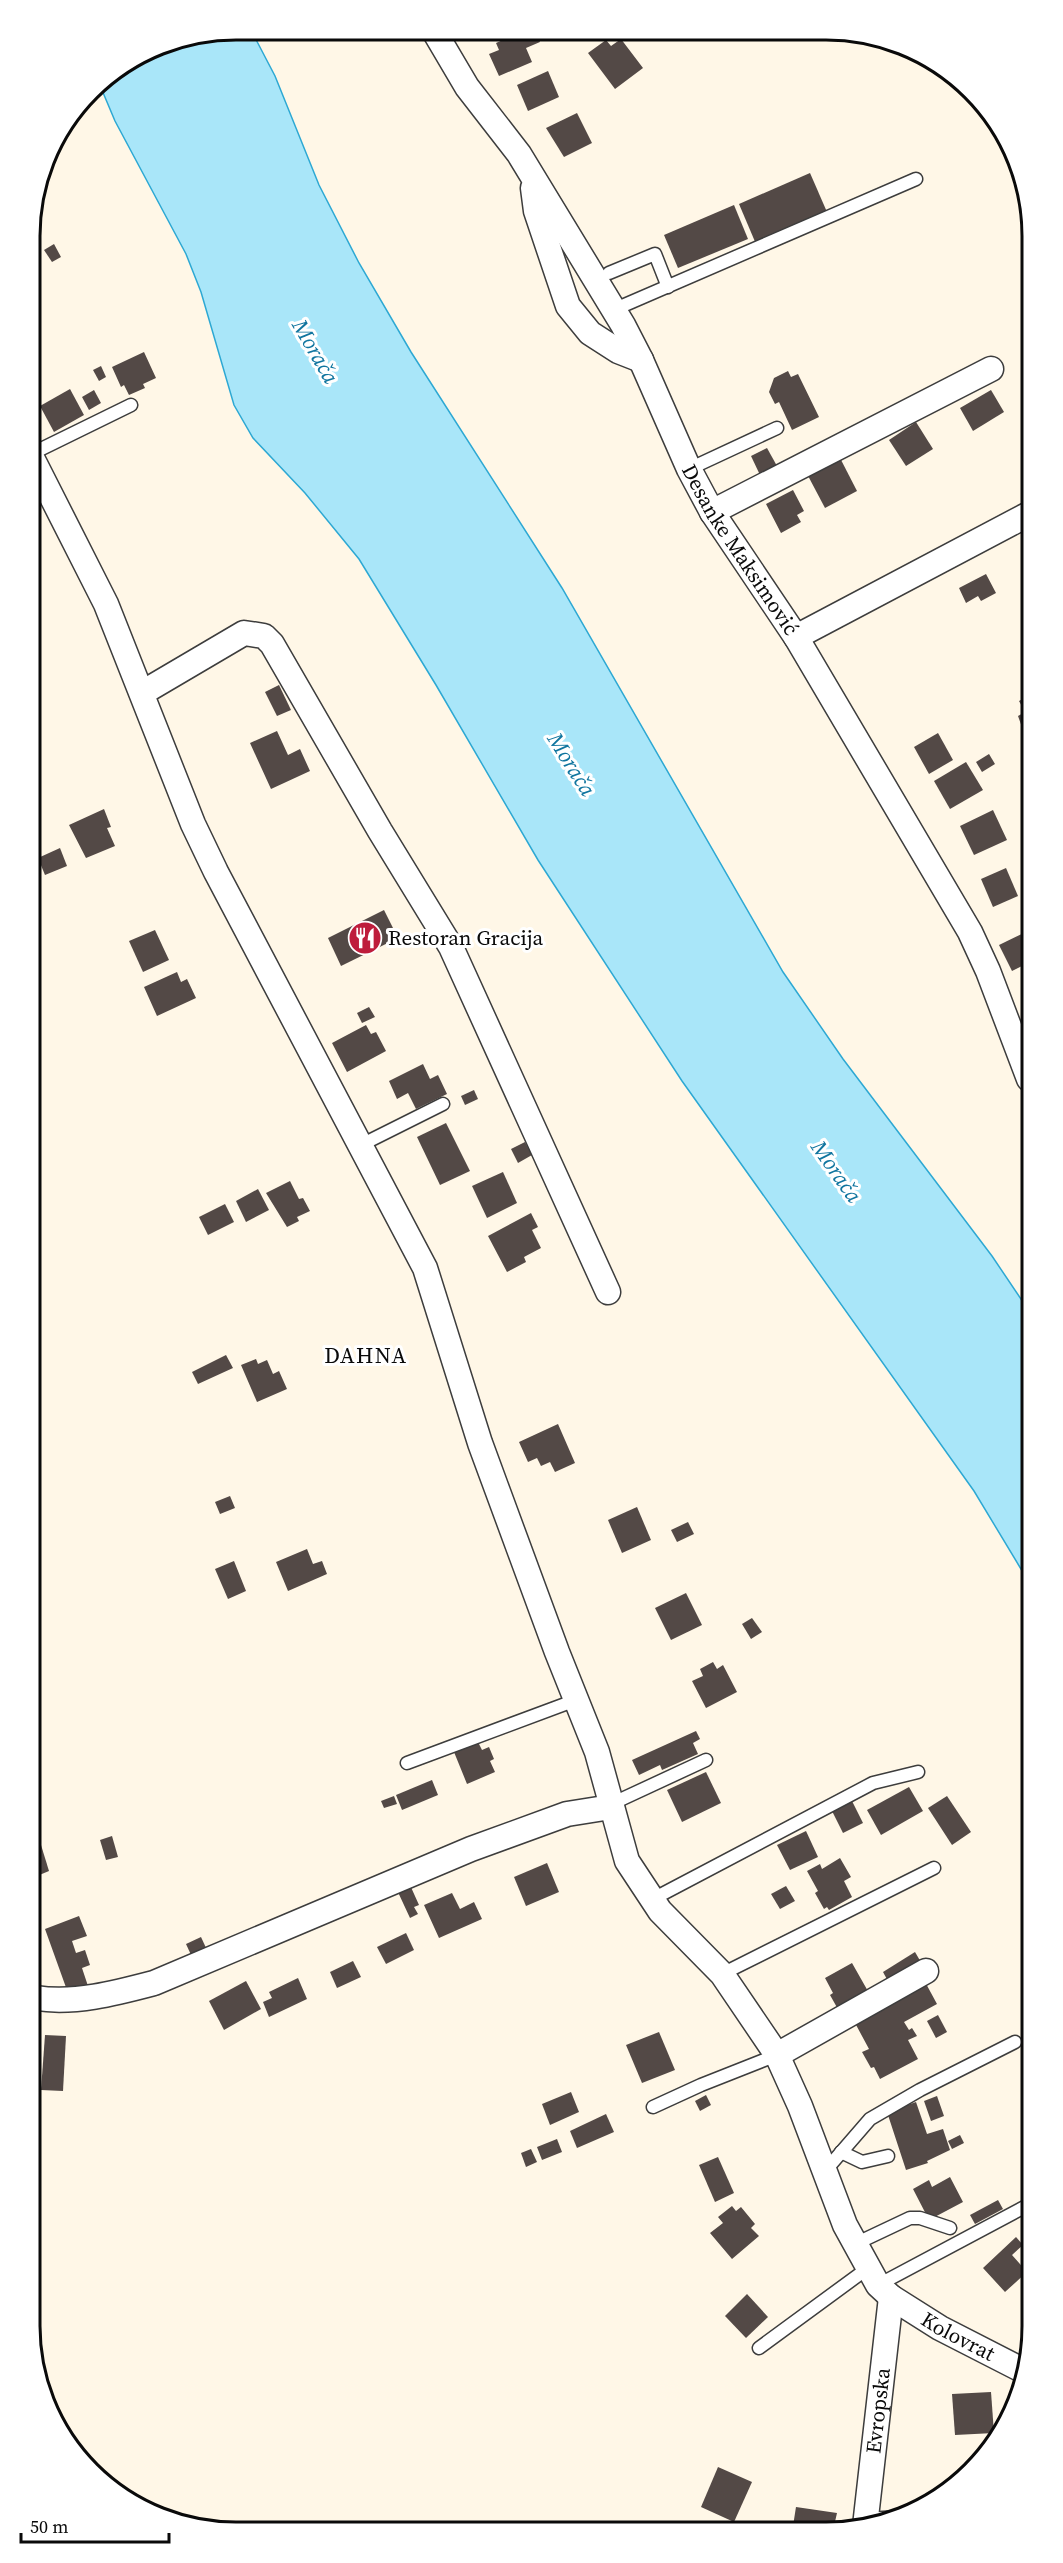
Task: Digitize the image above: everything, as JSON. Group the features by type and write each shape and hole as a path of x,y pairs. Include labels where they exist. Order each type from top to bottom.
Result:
{"street":[{"name":"Desanke Maksimović","path":"440,41 467,87 519,154 613,310 641,360 689,469 712,512 796,637 970,932 988,971 1023,1062"},
{"path":"532,176 536,212 568,306 590,333 618,351 641,360"},
{"path":"712,512 991,369"},
{"path":"41,475 106,604 193,824 216,873 425,1268 480,1443 597,1752 627,1862 651,1900 722,1974 777,2055 855,2244 879,2283"},
{"path":"796,637 1023,517"},
{"path":"142,693 244,633 264,636 272,644 380,831 451,947 608,1292"},
{"path":"40,1998 66,2000 106,1995 153,1983 471,1849 567,1814 611,1807"},
{"path":"777,2055 926,1971"},
{"name":"Kolovrat","path":"879,2283 940,2328 1018,2368"},
{"name":"Evropska","path":"865,2518 879,2283"}],"lane":[{"path":"613,310 916,179"},
{"path":"609,273 655,254 668,287"},
{"path":"41,450 131,405"},
{"path":"689,469 777,428"},
{"path":"359,1146 443,1104"},
{"path":"407,1763 576,1700"},
{"path":"611,1807 622,1799 706,1760"},
{"path":"651,1900 873,1784 918,1772"},
{"path":"722,1974 934,1868"},
{"path":"825,2171 870,2119 920,2090 1015,2042"},
{"path":"653,2107 700,2085 777,2055"},
{"path":"841,2152 862,2162 888,2156"},
{"path":"759,2348 1022,2208"},
{"path":"855,2244 910,2218 920,2218 950,2228"}],"water":[{"name":"Morača","path":"257,41 275,76 319,185 359,263 411,352 562,588 783,972 843,1059 992,1256 1022,1301 1022,1571 974,1491 682,1081 538,860 359,559 305,493 253,438 234,405 201,292 186,254 115,121 103,93 139,67 162,55 199,44"}],"building":[{"path":"605,40 611,46 622,40 643,68 615,89 588,53"},
{"path":"502,41 540,42 526,48 532,62 499,76 489,54 499,50 496,43"},
{"path":"548,71 559,97 528,111 517,85"},
{"path":"577,113 592,143 564,157 546,128"},
{"path":"810,173 827,212 756,244 739,204"},
{"path":"734,205 748,239 678,268 664,235"},
{"path":"54,244 61,257 52,262 44,250"},
{"path":"144,352 156,378 143,384 145,388 129,395 124,385 121,387 112,367"},
{"path":"101,366 106,377 99,381 93,370"},
{"path":"788,371 791,377 798,374 819,417 792,430 779,402 775,404 769,392 774,378"},
{"path":"70,389 84,415 54,432 41,405"},
{"path":"94,390 101,403 89,410 82,397"},
{"path":"991,390 1004,412 973,431 960,408"},
{"path":"916,422 933,449 906,466 889,440"},
{"path":"767,448 777,466 760,475 751,456"},
{"path":"839,456 857,491 825,508 806,472"},
{"path":"793,490 804,511 797,515 801,522 781,533 766,504"},
{"path":"986,574 996,593 981,601 978,596 966,603 959,588"},
{"path":"279,685 291,710 277,716 265,692"},
{"path":"1023,713 1023,729 1018,716"},
{"path":"277,731 288,755 300,749 310,771 271,789 250,743"},
{"path":"938,733 953,760 929,774 914,747"},
{"path":"989,754 995,764 982,772 976,762"},
{"path":"966,762 983,790 950,809 934,781"},
{"path":"104,809 111,827 107,828 115,846 86,858 69,825"},
{"path":"993,810 1007,840 974,855 960,826"},
{"path":"60,848 67,866 45,875 41,857"},
{"path":"1006,868 1018,896 993,907 981,879"},
{"path":"384,910 398,938 341,966 328,938"},
{"path":"155,930 169,960 143,972 129,941"},
{"path":"1023,934 1023,966 1012,971 999,945"},
{"path":"177,972 181,982 187,979 196,998 157,1016 144,987"},
{"path":"369,1007 375,1017 362,1023 357,1013"},
{"path":"366,1025 371,1034 376,1032 386,1051 347,1072 332,1043"},
{"path":"423,1064 430,1079 438,1075 447,1094 416,1109 408,1093 397,1099 389,1081"},
{"path":"474,1090 478,1099 465,1105 461,1096"},
{"path":"446,1123 470,1171 440,1185 417,1137"},
{"path":"525,1142 532,1155 518,1163 511,1149"},
{"path":"503,1172 517,1203 487,1218 472,1186"},
{"path":"290,1181 299,1199 303,1198 310,1211 297,1217 299,1221 287,1227 266,1193"},
{"path":"258,1189 269,1210 246,1222 236,1201"},
{"path":"225,1204 234,1222 208,1235 199,1217"},
{"path":"531,1213 538,1227 532,1230 541,1248 524,1257 526,1262 507,1272 488,1236"},
{"path":"226,1355 233,1368 198,1384 192,1372"},
{"path":"256,1359 258,1364 267,1360 273,1374 279,1371 287,1389 257,1402 241,1365"},
{"path":"558,1424 575,1463 555,1472 550,1462 541,1466 537,1458 528,1462 519,1442"},
{"path":"230,1496 235,1508 220,1514 215,1502"},
{"path":"637,1507 651,1540 622,1553 608,1520"},
{"path":"688,1522 694,1534 677,1542 671,1530"},
{"path":"307,1549 313,1564 322,1561 327,1574 288,1591 276,1562"},
{"path":"234,1561 246,1591 228,1599 215,1569"},
{"path":"686,1593 702,1625 671,1640 655,1608"},
{"path":"752,1618 762,1632 751,1639 742,1624"},
{"path":"713,1662 717,1669 723,1665 737,1692 706,1708 692,1681 703,1676 700,1669"},
{"path":"696,1731 700,1739 693,1743 698,1754 662,1770 660,1765 639,1775 632,1760"},
{"path":"478,1742 482,1750 489,1747 494,1759 490,1761 495,1772 467,1784 454,1752"},
{"path":"706,1772 721,1803 682,1822 667,1790"},
{"path":"432,1780 438,1795 402,1810 396,1795"},
{"path":"909,1787 923,1811 881,1835 867,1810"},
{"path":"394,1796 397,1804 384,1808 381,1801"},
{"path":"947,1796 971,1832 952,1845 928,1808"},
{"path":"852,1801 863,1823 843,1833 832,1811"},
{"path":"806,1831 818,1857 790,1870 777,1845"},
{"path":"112,1836 118,1857 106,1860 100,1840"},
{"path":"40,1845 49,1871 40,1875"},
{"path":"840,1858 851,1877 844,1881 852,1897 829,1910 827,1907 824,1909 815,1893 818,1891 807,1871 820,1864 822,1869"},
{"path":"547,1863 559,1892 526,1906 514,1877"},
{"path":"410,1885 419,1905 414,1907 418,1914 410,1918 397,1890"},
{"path":"786,1886 795,1901 780,1909 771,1894"},
{"path":"452,1893 460,1909 474,1902 482,1919 439,1938 424,1905"},
{"path":"79,1916 87,1936 72,1941 76,1953 85,1950 90,1965 82,1968 88,1986 68,1993 45,1929"},
{"path":"406,1933 414,1950 386,1964 377,1947"},
{"path":"201,1937 207,1950 192,1957 186,1944"},
{"path":"915,1952 922,1964 889,1983 883,1972"},
{"path":"353,1961 361,1977 337,1988 330,1972"},
{"path":"852,1963 869,1993 839,2011 830,1995 833,1993 825,1978"},
{"path":"298,1978 307,1999 269,2017 263,2002 272,1998 269,1992"},
{"path":"924,1980 937,2004 904,2022 917,2036 908,2040 918,2059 880,2079 862,2052 869,2049 855,2023 909,1995 906,1990"},
{"path":"246,1981 261,2009 224,2030 209,2001"},
{"path":"938,2015 947,2032 936,2038 927,2021"},
{"path":"659,2032 675,2070 642,2083 626,2045"},
{"path":"45,2035 66,2036 63,2091 41,2090"},
{"path":"571,2092 579,2112 550,2125 542,2104"},
{"path":"706,2095 711,2105 700,2111 695,2101"},
{"path":"937,2096 944,2116 931,2121 924,2101"},
{"path":"916,2102 927,2134 943,2129 950,2150 927,2161 928,2163 906,2170 887,2112"},
{"path":"606,2114 614,2132 577,2148 570,2131"},
{"path":"960,2135 964,2143 952,2149 948,2141"},
{"path":"557,2139 562,2152 542,2160 537,2147"},
{"path":"531,2149 537,2162 526,2167 521,2153"},
{"path":"718,2157 734,2193 715,2202 699,2165"},
{"path":"950,2177 963,2202 929,2220 913,2189 929,2180 932,2187"},
{"path":"998,2200 1003,2209 975,2224 970,2215"},
{"path":"732,2206 736,2211 741,2207 755,2224 751,2228 759,2236 732,2259 710,2233 723,2223 718,2217"},
{"path":"1016,2237 1022,2244 1012,2255 1022,2266 1022,2277 1005,2292 983,2268"},
{"path":"747,2294 768,2317 746,2338 725,2316"},
{"path":"991,2392 994,2428 990,2433 955,2435 952,2394"},
{"path":"718,2467 752,2482 734,2522 701,2507"},
{"path":"796,2507 837,2513 835,2522 794,2522"}],"place":[{"name":"Restoran Gracija","path":"365,938"}],"district":[{"name":"DAHNA","path":"366,1355"}]}
